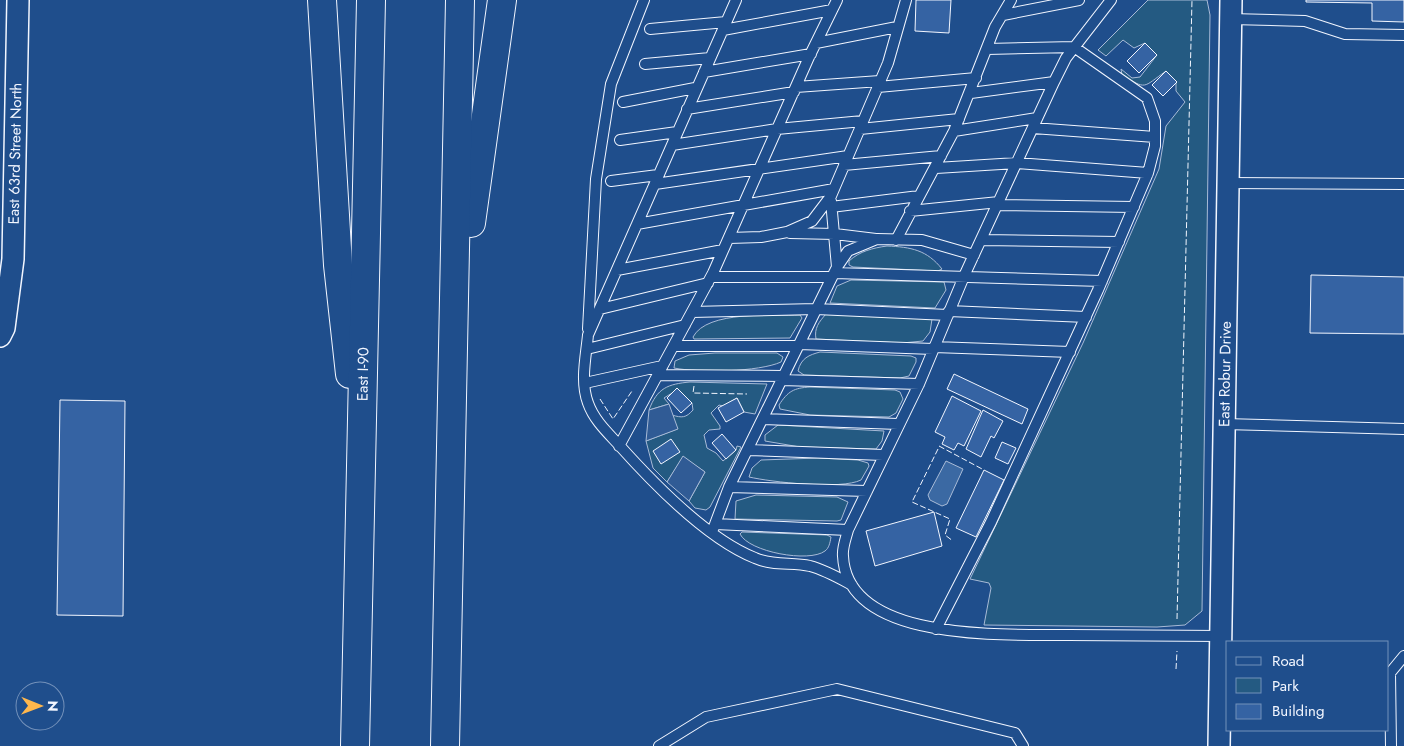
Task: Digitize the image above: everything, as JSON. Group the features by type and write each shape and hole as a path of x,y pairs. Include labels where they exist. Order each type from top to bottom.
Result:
{"highway":[{"path":"322,0 338,265 362,484"},
{"name":"East I-90","path":"355,746 371,0"},
{"path":"445,746 460,0"},
{"path":"452,373 475,188 502,0"}],"street":[{"name":"East 63rd Street North","path":"0,336 4,328 13,259 18,0"},
{"name":"East Robur Drive","path":"1219,746 1231,9"}],"lane":[{"path":"644,0 618,64 609,100 596,179 584,383 587,402 595,419 663,493 755,559 773,564 811,566 852,585"},
{"path":"588,335 688,110 695,88 736,0"},
{"path":"729,238 761,237 787,232 812,221 832,197 888,63 906,0"},
{"path":"896,240 954,131 971,93 987,49 1011,0"},
{"path":"1003,14 1079,0"},
{"path":"1111,0 1074,47 1054,82 964,276 919,384 848,530 842,554 845,570 852,585 861,597 877,608 919,627 969,634 1221,636"},
{"path":"650,29 724,26 837,3"},
{"path":"619,446 709,280 811,54 837,3"},
{"path":"1231,9 1305,21 1345,34 1404,34"},
{"path":"816,44 897,27"},
{"path":"936,629 991,522 1086,317 1148,173 1155,137 1155,121 1147,98 1074,47 987,49"},
{"path":"704,72 811,54"},
{"path":"645,64 710,58"},
{"path":"688,110 795,90 976,78"},
{"path":"971,93 1054,82"},
{"path":"623,102 695,88"},
{"path":"672,145 777,129 959,119"},
{"path":"954,131 1035,123 1155,137"},
{"path":"620,140 677,132"},
{"path":"611,181 657,180 760,168 941,156"},
{"path":"936,168 1017,163 1148,173"},
{"path":"1228,183 1404,184"},
{"path":"637,224 744,204 832,197 919,196"},
{"path":"832,197 835,234 834,272"},
{"path":"910,211 998,204 1134,207"},
{"path":"787,232 835,234 876,239 922,240 974,255"},
{"path":"714,528 729,487 834,272 848,251 876,239"},
{"path":"981,240 1119,242"},
{"path":"617,270 723,250"},
{"path":"600,309 709,280 834,272 1102,281"},
{"path":"692,312 816,309 1086,317"},
{"path":"587,349 685,325"},
{"path":"674,346 798,345 1070,352"},
{"path":"584,383 660,370 919,384"},
{"path":"763,419 898,424"},
{"path":"1224,424 1404,429"},
{"path":"748,450 883,455"},
{"path":"729,487 867,491"},
{"path":"714,528 848,530"},
{"path":"1391,746 1390,673 1404,656"},
{"path":"659,746 706,718 837,689 1015,733 1023,746"}],"green space":[{"path":"1148,0 1207,0 1210,15 1202,611 1185,625 1157,627 984,625 991,588 989,583 970,579 1083,343 1159,169 1166,126 1185,102 1176,91 1176,82 1166,71 1144,85 1122,75 1121,69 1132,78 1140,77 1157,55 1145,43 1134,48 1123,40 1106,56 1098,50"},
{"path":"887,246 904,247 918,251 930,258 942,269 938,271 853,267 849,265 849,261 862,252"},
{"path":"851,280 944,282 946,290 935,308 830,303 837,286"},
{"path":"826,314 932,319 930,332 923,341 902,343 816,339 818,325"},
{"path":"758,315 800,315 802,318 790,338 694,339 693,337 701,328 726,318"},
{"path":"820,352 911,356 916,358 916,362 909,376 900,378 804,375 798,371 801,363 806,358"},
{"path":"777,353 783,357 781,362 744,370 713,371 674,368 675,361 689,355"},
{"path":"690,382 767,384 755,414 744,412 737,398 723,406 719,405 711,413 720,429 709,430 704,435 707,448 716,453 723,461 736,450 737,446 741,447 710,507 706,510 695,508 689,501 705,472 683,457 667,482 653,468 646,441 677,429 672,415 684,417 693,410 692,403 672,393 664,398 669,404 649,410 656,397 664,388"},
{"path":"810,387 895,390 900,392 903,399 896,413 889,417 810,415 780,409 779,405 789,393 796,389"},
{"path":"778,425 884,431 882,441 876,449 800,447 765,441 765,435"},
{"path":"818,458 858,460 868,463 869,466 861,480 851,483 823,485 789,483 749,477 752,468 761,460"},
{"path":"756,495 837,497 848,502 841,520 837,521 735,519 736,501"},
{"path":"742,532 827,535 831,537 825,551 806,556 793,556 755,546 740,534"}],"shaded area":[{"path":"669,404 678,429 646,441 649,410"},
{"path":"683,456 705,472 689,501 667,482"},
{"path":"946,461 963,469 947,504 942,506 930,500 928,495"}],"building":[{"path":"916,0 951,0 949,33 915,31"},
{"path":"1306,0 1404,0 1404,22 1372,21 1372,3 1306,2"},
{"path":"1145,43 1157,55 1139,73 1127,61"},
{"path":"1166,71 1177,82 1163,96 1152,85"},
{"path":"1311,275 1404,277 1404,334 1310,333"},
{"path":"954,374 1028,409 1022,424 947,389"},
{"path":"677,388 692,403 681,413 667,398"},
{"path":"952,396 981,411 964,446 958,443 954,450 942,444 945,437 935,432"},
{"path":"737,398 744,412 726,422 718,408"},
{"path":"60,400 125,401 123,616 57,615"},
{"path":"983,410 1003,421 994,438 991,436 981,457 966,449"},
{"path":"722,434 736,450 726,459 712,443"},
{"path":"671,439 680,452 661,464 653,451"},
{"path":"1002,442 1016,448 1008,464 995,458"},
{"path":"984,470 1004,480 976,537 956,528"},
{"path":"934,512 942,546 875,566 866,531"}],"fence":[{"path":"1177,619 1192,0"},
{"path":"694,386 693,393 747,394"},
{"path":"600,399 613,419 632,391"},
{"path":"939,446 984,470"},
{"path":"938,449 912,502 950,519 945,535 953,541"},
{"path":"1176,669 1177,651"}]}
